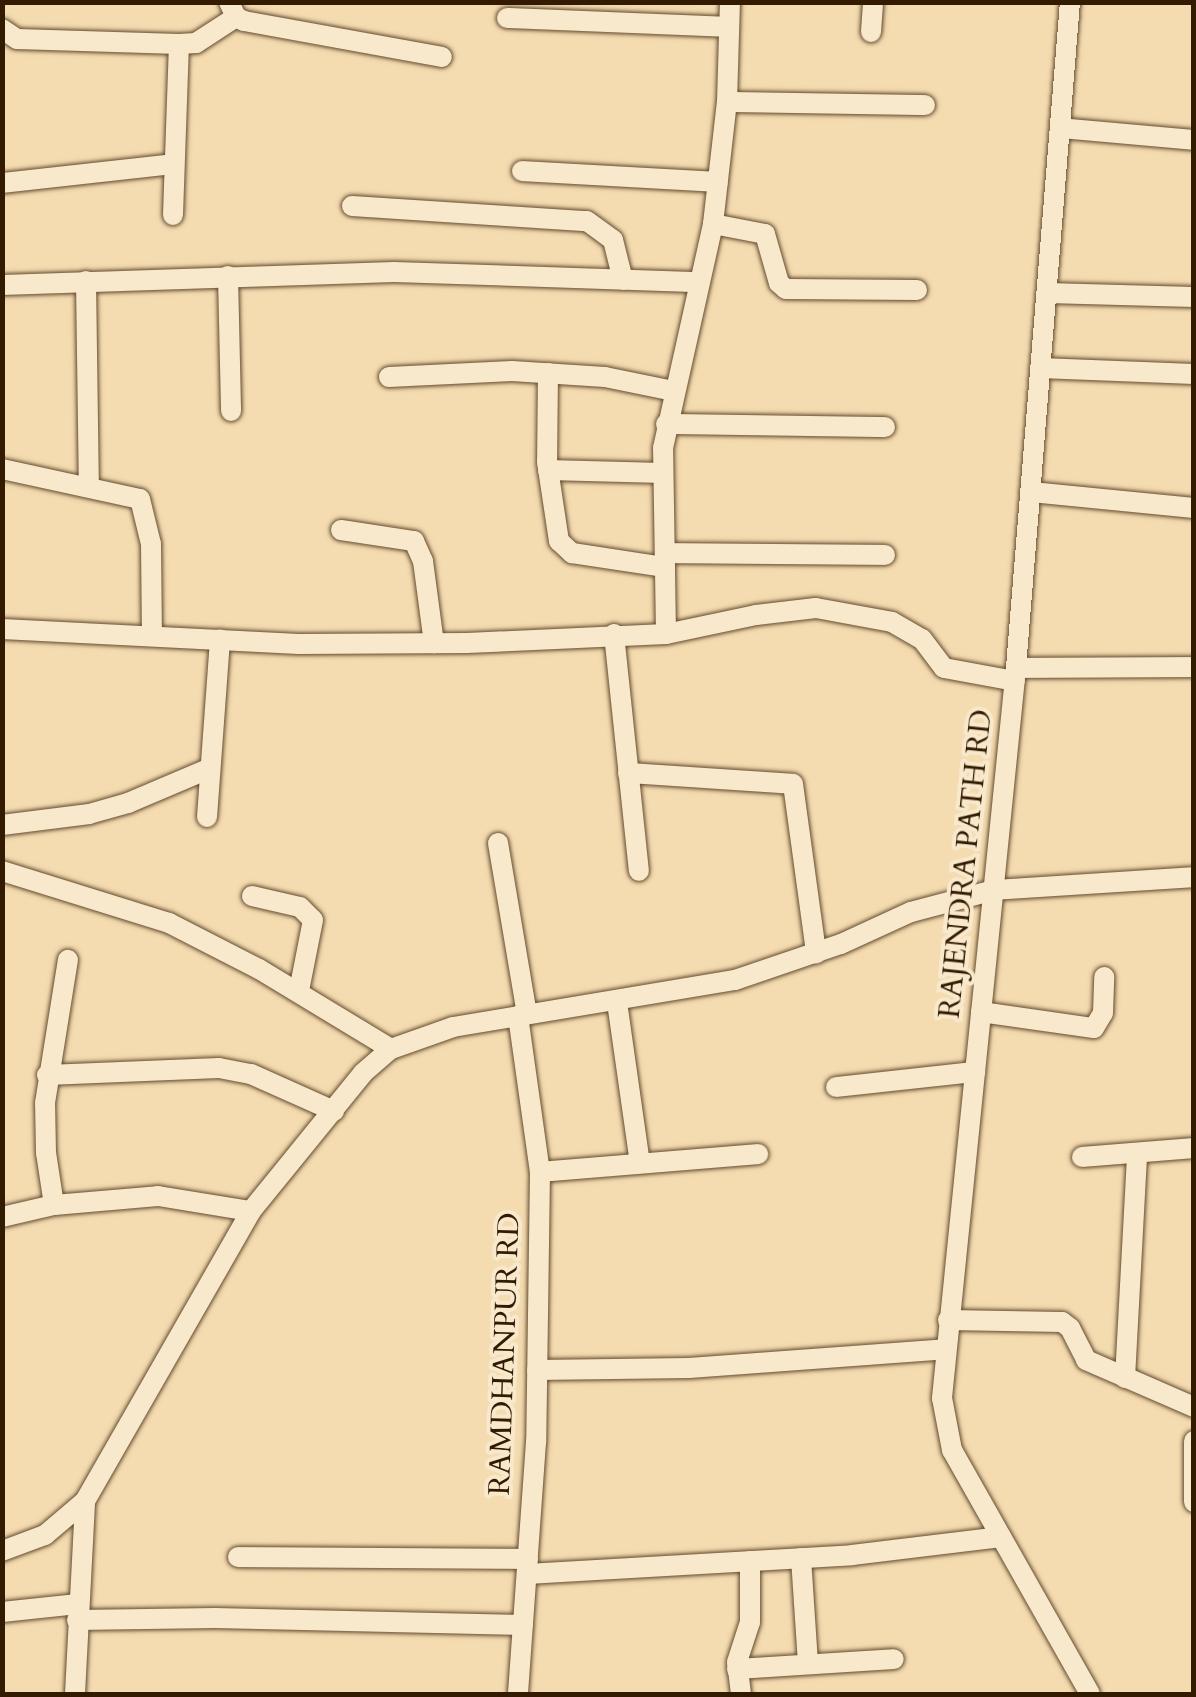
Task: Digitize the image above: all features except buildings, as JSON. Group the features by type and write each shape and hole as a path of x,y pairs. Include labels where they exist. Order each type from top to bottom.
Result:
{"street":[{"path":"666,634 666,424 713,224 727,102 730,2"},
{"path":"871,32 873,2"},
{"name":"RAJENDRA PATH RD","path":"1070,2 1016,674 945,1348 944,1426 952,1450 1090,1694"},
{"path":"2,30 17,39 179,44 196,42 232,10 284,30 442,57"},
{"path":"507,18 558,10 592,11 728,28"},
{"path":"173,215 179,44"},
{"path":"727,102 926,105"},
{"path":"1060,128 1194,140"},
{"path":"2,183 174,164"},
{"path":"522,171 718,182"},
{"path":"352,206 587,221 613,240 623,280"},
{"path":"713,224 765,234 775,272 786,289 917,290"},
{"path":"2,285 394,272 700,282"},
{"path":"228,276 231,411"},
{"path":"86,281 89,486"},
{"path":"1046,293 1194,296"},
{"path":"1040,368 1194,374"},
{"path":"388,377 548,373 606,377 674,391"},
{"path":"548,373 548,470 556,530 564,549 665,560 885,555"},
{"path":"666,424 885,427"},
{"path":"2,469 131,494 146,509 151,544 152,635"},
{"path":"548,470 663,473"},
{"path":"1031,492 1194,508"},
{"path":"341,530 414,541 423,561 434,644"},
{"path":"2,629 434,644 666,634 798,609 870,615 911,629 944,668 1016,674 1194,667"},
{"path":"614,634 639,871"},
{"path":"207,818 220,639"},
{"path":"2,825 72,818 115,807 208,769"},
{"path":"628,772 792,784 816,953"},
{"name":"RAMDHANPUR RD","path":"498,842 540,1172 537,1370 518,1694"},
{"path":"2,871 169,923 299,991 391,1050"},
{"path":"2,1551 45,1535 85,1501 250,1211 363,1072 391,1050 453,1027 735,980 816,953 910,912 994,890 1194,877"},
{"path":"252,896 300,907 313,920 299,991"},
{"path":"54,1205 46,1154 47,1076 68,960"},
{"path":"981,1012 1094,1028 1103,1013 1104,977"},
{"path":"617,1002 640,1163"},
{"path":"47,1076 219,1068 251,1074 334,1111"},
{"path":"836,1086 975,1072"},
{"path":"1082,1157 1194,1148"},
{"path":"540,1172 758,1154"},
{"path":"1125,1378 1137,1154"},
{"path":"2,1217 54,1205 158,1196 250,1211"},
{"path":"948,1320 1062,1322 1070,1328 1086,1360 1194,1407"},
{"path":"537,1370 689,1368 945,1348"},
{"path":"1194,1441 1194,1502"},
{"path":"75,1694 85,1501"},
{"path":"238,1557 527,1566 750,1561 1001,1537"},
{"path":"801,1558 808,1663"},
{"path":"741,1694 737,1669 750,1622 750,1561"},
{"path":"2,1612 523,1625"},
{"path":"737,1669 894,1659"}]}
